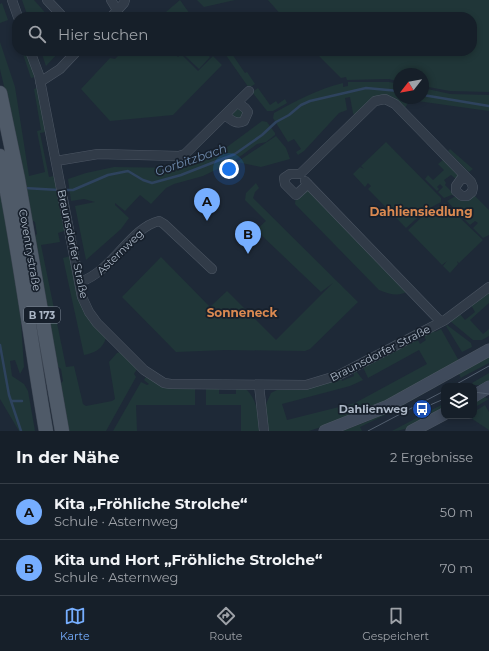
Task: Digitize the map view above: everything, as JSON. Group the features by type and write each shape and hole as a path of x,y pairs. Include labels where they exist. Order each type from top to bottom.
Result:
{"main road":[{"name":"Coventrystraße","path":"0,94 11,179 62,431"},
{"name":"Coventrystraße","path":"0,156 11,179"},
{"name":"Coventrystraße","path":"15,198 34,364 46,431"},
{"path":"325,431 388,406 489,350"},
{"path":"477,394 489,387"},
{"path":"412,431 441,416"}],"street":[{"path":"12,0 16,12"},
{"path":"47,0 59,12"},
{"path":"111,0 114,12"},
{"path":"116,12 124,3 124,0"},
{"name":"Braunsdorfer Straße","path":"32,56 40,82 82,297 89,312 97,323 144,370 156,379 171,384 306,385 340,376 460,311 489,287"},
{"path":"40,82 60,69 72,56"},
{"path":"56,161 98,154 179,156 189,151 249,91"},
{"path":"308,184 296,195 285,184 284,178 286,175 300,174 375,101 385,99 395,104 461,171 467,179"},
{"path":"225,115 234,122 240,124 244,121 248,112 238,103"},
{"path":"300,174 441,322"},
{"name":"Asternweg","path":"80,282 101,272 148,225 159,221 212,269"},
{"path":"259,385 264,430"}],"green space":[{"path":"22,0 34,0 45,12 26,12"},
{"path":"180,0 188,12 166,12"},
{"path":"197,0 235,0 204,7"},
{"path":"268,0 489,0 489,92 450,91 429,87 429,68 393,68 393,80 347,80 346,77 341,78 319,56 477,56 477,12 279,12"},
{"path":"2,3 8,20 0,23 0,4"},
{"path":"0,42 15,87 29,176 45,172 37,131 41,130 34,89 37,88 46,132 40,133 49,177 54,176 65,228 64,231 58,233 60,242 41,245 66,367 74,366 83,404 86,406 112,401 115,399 109,362 117,353 120,352 137,369 134,374 136,377 106,431 67,431 60,384 63,381 61,369 57,366 33,238 37,234 35,222 30,219 17,142 0,69"},
{"path":"24,56 28,56 35,77 31,78"},
{"path":"43,56 55,56 46,66"},
{"path":"118,56 183,56 198,71 213,56 222,65 173,115 110,121 81,89 110,58 115,59"},
{"path":"185,56 209,56 210,57 199,69"},
{"path":"227,56 233,56 245,73 247,72 255,84 249,88"},
{"path":"348,82 393,83 393,101 386,97 355,117 350,97 345,98 347,110 339,113 304,151 298,155 296,152 301,149 294,139 288,142 273,118 274,113 316,92 343,83 343,87 348,86"},
{"path":"258,88 270,105 276,101 278,104 285,99 287,103 273,111 267,111 252,92"},
{"path":"429,89 450,94 489,95 489,111 429,103"},
{"path":"398,104 408,104 405,108"},
{"path":"237,109 244,112 241,120 233,116 233,113"},
{"path":"262,121 267,122 275,135 266,142 257,144 234,161 203,176 174,184 166,188 151,204 140,195 125,211 115,203 115,205 129,218 121,229 86,260 75,206 95,202 84,199 71,201 68,179 86,173 114,167 182,168 190,166 214,151 227,147"},
{"path":"276,136 286,148 290,159 261,167 237,162"},
{"path":"386,142 441,198 441,202 426,210 406,228 368,189 371,186 368,183 365,187 353,174 360,167 364,169 361,166"},
{"path":"450,149 473,169 469,172 448,151"},
{"path":"444,159 460,175 457,180 451,175 444,180 446,183 445,185 454,194 444,198 438,192 443,187 440,184 437,187 439,189 437,191 425,179 428,175 433,180 444,170 438,164"},
{"path":"256,183 259,188 255,192 253,198 358,302 310,349 305,351 226,350 176,352 122,297 161,257 210,307 227,291 276,340 333,283 321,292 256,230 266,221 245,200 246,193"},
{"path":"308,184 409,290 398,295 379,290 295,204 296,195"},
{"path":"0,189 19,294 24,367 20,374 15,360 10,361 12,376 24,384 28,391 35,431 19,431 0,399"},
{"path":"474,195 489,210 489,235 483,238 473,228 478,223 475,221 470,225 447,201 456,196"},
{"path":"445,203 457,214 455,218 459,217 483,240 459,263 457,261 458,264 450,273 443,266 447,261 442,265 408,230 424,215"},
{"path":"70,256 76,287 106,338 103,345 98,350 84,355 63,258"},
{"path":"489,291 489,303 470,320 483,334 489,329 489,336 482,340 473,340 450,321 460,314 465,320 475,312 471,305"},
{"path":"447,325 471,343 472,347 462,352 446,326"},
{"path":"433,329 435,332 441,329 459,361 388,400 339,421 309,431 269,431 265,406 271,393 277,390 306,389 341,378 342,381 354,376 353,372 356,371 363,380 350,386 282,404 287,420 355,403 427,364 419,350 368,378 363,367 417,338 420,344 426,340 423,334"},
{"path":"489,355 489,363 461,378 458,372"},
{"path":"489,373 489,381 482,385 472,383"},
{"path":"146,377 162,387 195,389 195,405 136,405 137,431 113,431 141,382 147,385 149,384 144,380"},
{"path":"441,384 395,410 360,427 362,431 342,431 368,421"},
{"path":"206,389 219,389 219,394 236,394 236,389 246,389 255,404 259,431 241,431 241,405 206,405"},
{"path":"482,396 489,399 477,406 477,399"},
{"path":"441,405 441,411 419,423 406,429 392,431"},
{"path":"485,405 489,412 489,430 472,419 477,419 477,410"}],"waterway":[{"name":"Gorbitzbach","path":"64,190 73,190 108,175 128,171 143,180 152,183 181,175 235,154 262,135 276,122 289,115 301,105 310,101 366,88 393,90"},
{"name":"Gorbitzbach","path":"429,96 489,106"},
{"name":"Gorbitzbach","path":"24,188 59,190"},
{"path":"0,345 9,395 21,431"},
{"path":"12,401 22,401"}],"tram line":[{"path":"458,383 489,366"},
{"path":"477,392 489,394"},
{"path":"368,431 441,393"},
{"path":"430,405 441,400"}],"place":[{"name":"Kita „Fröhliche Strolche“","path":"207,221"},
{"name":"Kita und Hort „Fröhliche Strolche“","path":"248,254"},
{"name":"Dahlienweg","path":"422,409"}],"district":[{"name":"Dahliensiedlung","path":"421,212"},
{"name":"Sonneneck","path":"242,313"}]}
